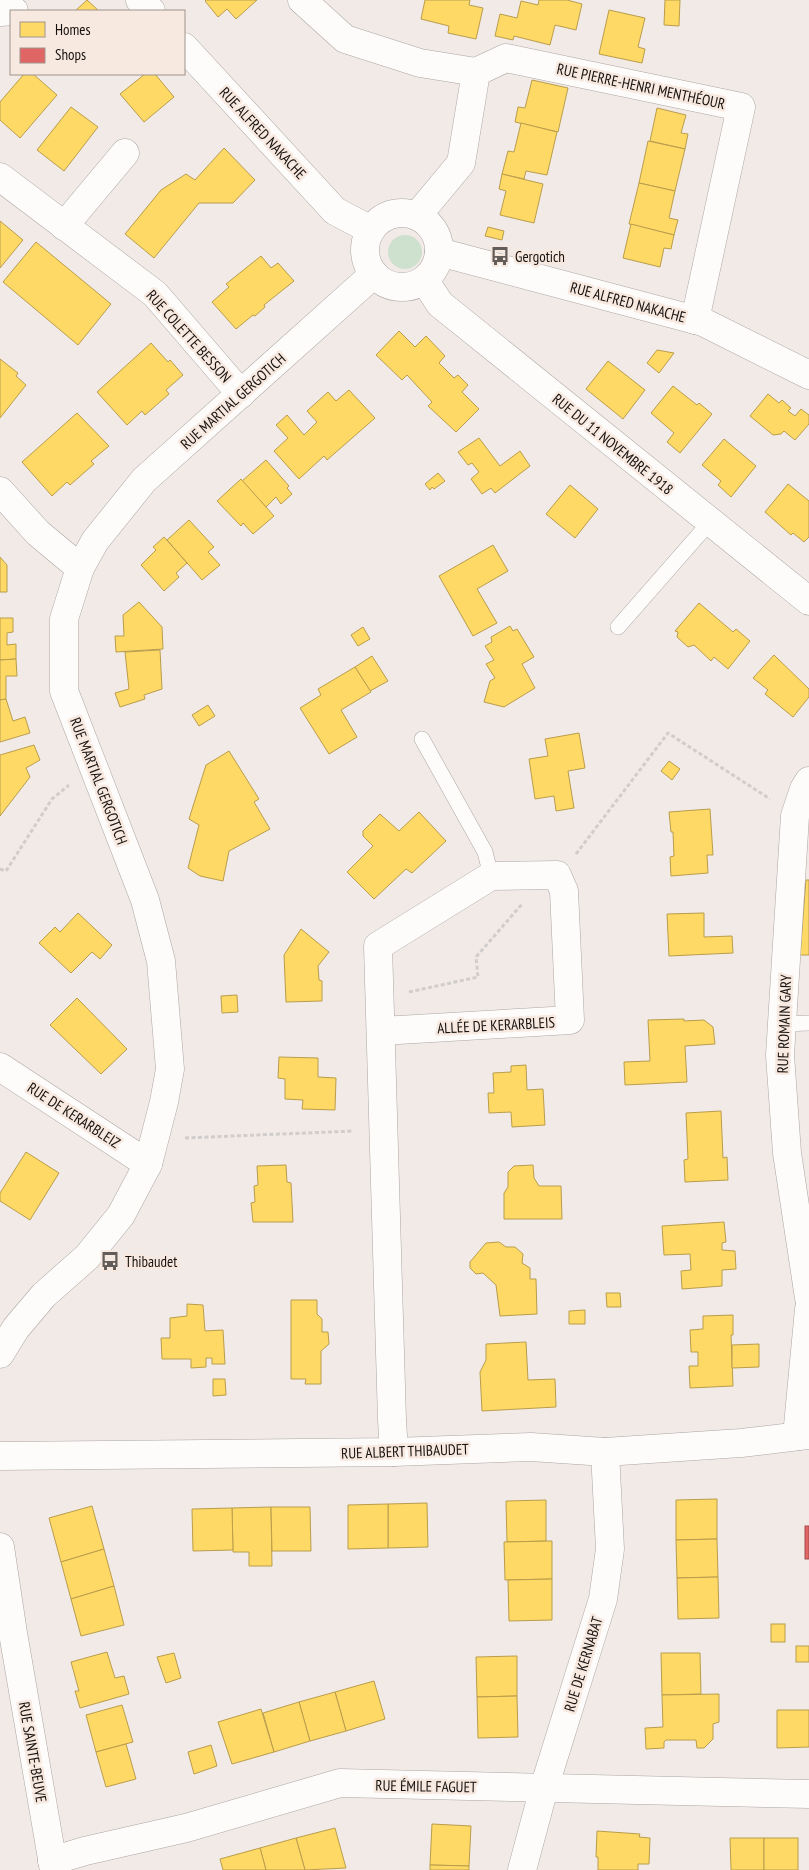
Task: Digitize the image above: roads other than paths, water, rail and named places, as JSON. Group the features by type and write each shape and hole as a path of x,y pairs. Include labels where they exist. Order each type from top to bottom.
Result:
{"street":[{"path":"140,0 149,10"},
{"path":"302,0 345,40 420,64 476,72 461,163 417,216"},
{"name":"RUE ALFRED NAKACHE","path":"185,48 335,211 371,230"},
{"name":"RUE PIERRE-HENRI MENTHÉOUR","path":"476,72 506,58 741,107 695,320"},
{"path":"64,226 125,153"},
{"name":"RUE COLETTE BESSON","path":"0,178 154,294 241,394"},
{"path":"404,213 417,216 428,223 436,234 439,252 434,271 425,281 413,286 400,288 388,285 374,274 369,267 365,255 366,242 371,230 380,220 392,214 404,213"},
{"name":"RUE ALFRED NAKACHE","path":"439,252 695,320 809,375"},
{"name":"RUE MARTIAL GERGOTICH","path":"0,1354 16,1328 44,1295 87,1257 121,1216 152,1151 170,1069 161,961 145,900 64,691 64,619 80,568 95,541 144,480 374,274"},
{"name":"RUE DU 11 NOVEMBRE 1918","path":"425,281 440,304 809,601"},
{"path":"0,491 38,533 80,568"},
{"name":"RUE ROMAIN GARY","path":"809,781 804,789 795,816 780,1055 787,1153 809,1298"},
{"name":"ALLÉE DE KERARBLEIS","path":"380,1031 570,1020 564,891 557,874 492,876 378,946 380,1031 394,1452"},
{"name":"RUE DE KERARBLEIZ","path":"0,1067 152,1151"},
{"path":"803,1436 809,1308"},
{"name":"RUE ALBERT THIBAUDET","path":"0,1456 394,1452 531,1447 604,1452 741,1443 803,1436"},
{"name":"RUE DE KERNABAT","path":"522,1870 544,1788 603,1599 610,1549 604,1452"},
{"name":"RUE SAINTE-BEUVE","path":"0,1546 6,1635 53,1866"},
{"name":"RUE ÉMILE FAGUET","path":"53,1866 85,1851 186,1828 340,1784 809,1794"}],"lane":[{"path":"618,626 710,522"},
{"path":"422,739 485,852 492,876"},
{"path":"782,1024 809,1023"}],"place":[{"name":"Gergotich","path":"500,256"},
{"name":"Thibaudet","path":"110,1261"}]}
